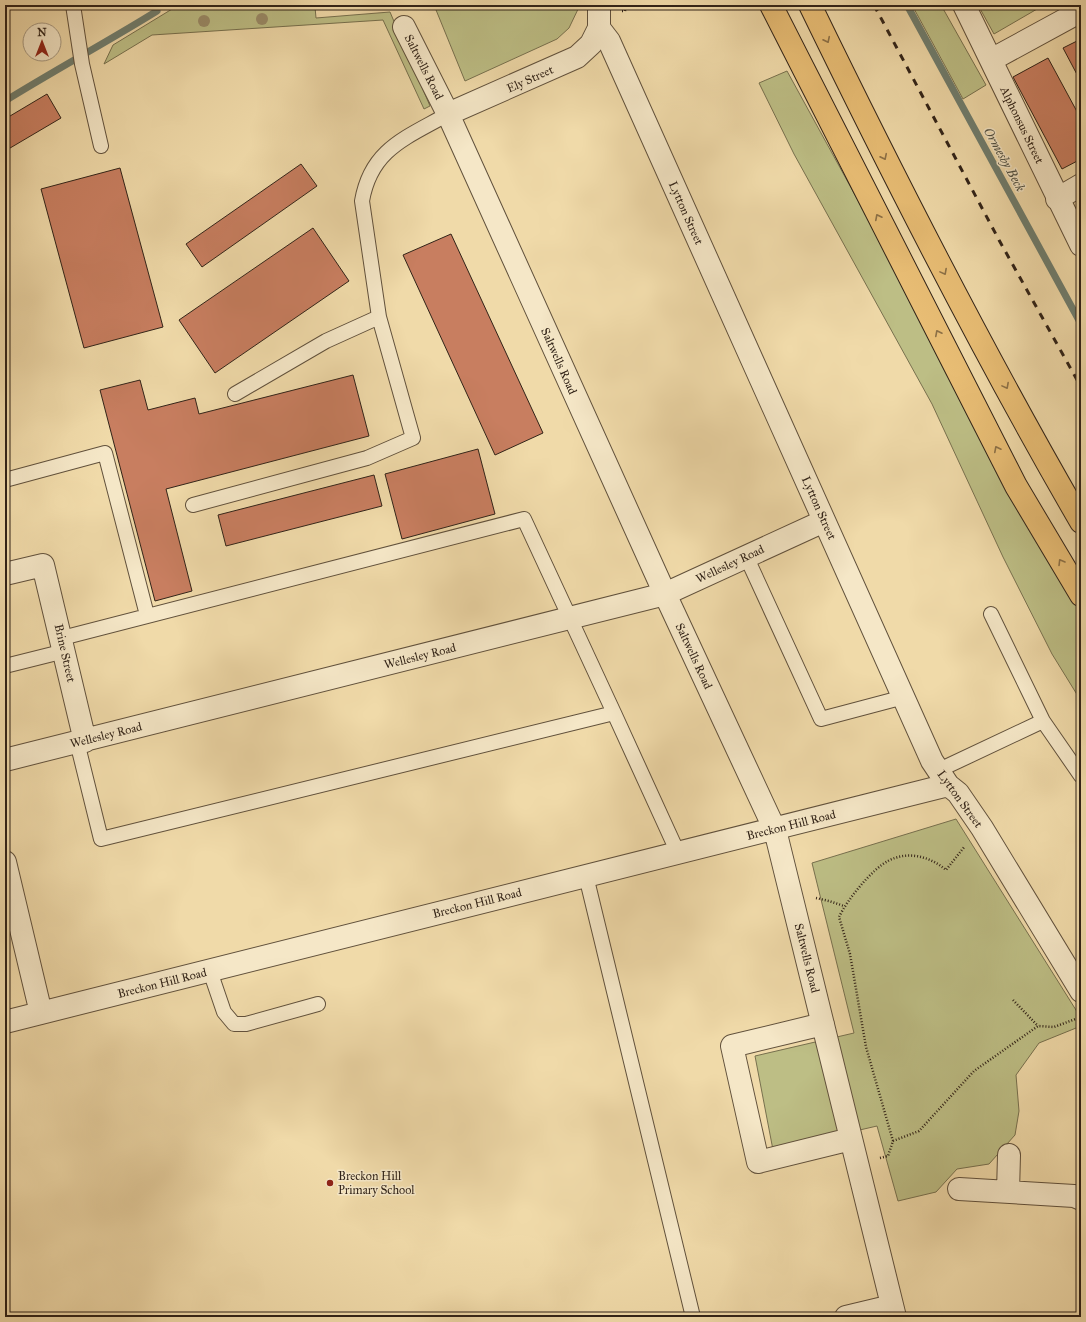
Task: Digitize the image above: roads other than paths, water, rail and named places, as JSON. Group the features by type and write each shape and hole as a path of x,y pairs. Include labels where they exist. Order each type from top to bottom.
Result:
{"highway":[{"path":"771,5 1016,486 1081,595"},
{"path":"810,5 902,193 1050,468 1081,522"}],"street":[{"path":"599,5 599,28"},
{"name":"Alphonsus Street","path":"964,5 1081,244"},
{"path":"991,60 1081,11"},
{"name":"Saltwells Road","path":"404,27 448,114 665,594 774,830 893,1312"},
{"name":"Ely Street","path":"448,114 578,58 591,44 599,28"},
{"name":"Lytton Street","path":"599,28 609,41 932,761 943,778 958,794 982,828 1081,991"},
{"path":"1058,199 1081,185"},
{"name":"Wellesley Road","path":"5,760 665,594 824,521"},
{"name":"Brine Street","path":"5,574 43,565 63,645 81,742"},
{"name":"Breckon Hill Road","path":"5,1022 774,830 943,778"},
{"path":"5,865 41,1013"},
{"path":"823,1024 732,1046 758,1162 851,1139"},
{"path":"1008,1192 1009,1155"},
{"path":"959,1189 1074,1196 1081,1199"},
{"path":"846,1317 893,1312"}],"lane":[{"path":"73,5 78,45 100,146"},
{"path":"193,505 368,458 413,438 379,317 362,201 365,184 371,169 390,148 448,114"},
{"path":"235,394 326,341 379,317"},
{"path":"5,480 105,453 147,615"},
{"path":"5,666 147,615 524,519 678,853"},
{"path":"746,556 821,719 904,697"},
{"path":"991,614 1043,721 1081,776"},
{"path":"81,742 102,839 614,713"},
{"path":"943,778 1043,721"},
{"path":"586,876 693,1317"},
{"path":"210,971 224,1012 234,1024 246,1024 318,1004"}],"waterway":[{"name":"Ormesby Beck","path":"907,5 1081,324"},
{"path":"5,101 157,11"}],"railway":[{"path":"874,5 999,240 1081,387"}],"place":[{"name":"Breckon Hill Primary School","path":"330,1183"}]}
